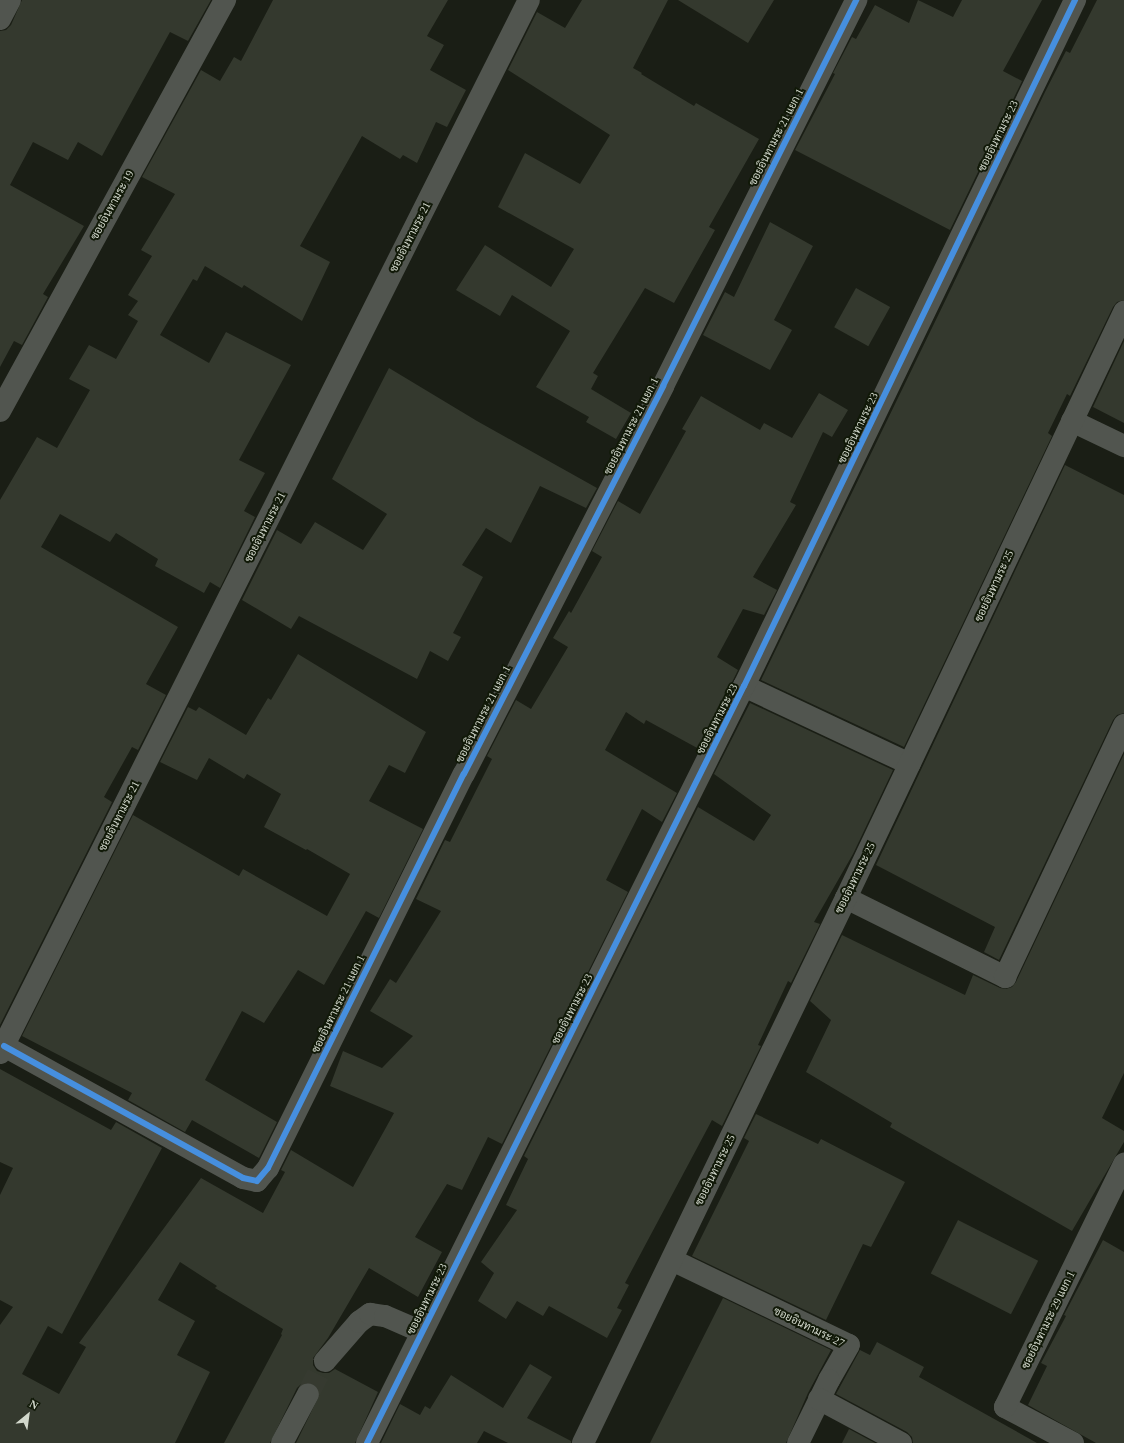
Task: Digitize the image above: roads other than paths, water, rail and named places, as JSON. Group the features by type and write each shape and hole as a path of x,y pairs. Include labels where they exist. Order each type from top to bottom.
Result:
{"street":[{"path":"0,19 10,0"},
{"name":"ซอยอินทามระ 19","path":"0,411 226,0"},
{"name":"ซอยอินทามระ 21","path":"2,1050 529,0"},
{"name":"ซอยอินทามระ 21 แยก 1","path":"2,1050 243,1178 257,1181 268,1168 461,781 670,371 856,0"},
{"name":"ซอยอินทามระ 23","path":"367,1443 744,686 1075,0"},
{"name":"ซอยอินทามระ 25","path":"583,1443 846,898 1124,312"},
{"path":"1072,421 1124,446"},
{"path":"744,686 910,764"},
{"path":"846,898 1005,977 1124,725"},
{"name":"ซอยอินทามระ 29 แยก 1","path":"1073,1443 1005,1408 1124,1164"},
{"name":"ซอยอินทามระ 27","path":"672,1260 849,1346 798,1443"},
{"path":"325,1361 359,1322 370,1314 385,1316 422,1332"},
{"path":"282,1443 308,1394"},
{"path":"820,1399 901,1443"}],"tunnel":[{"path":"308,1394 325,1361"}]}
